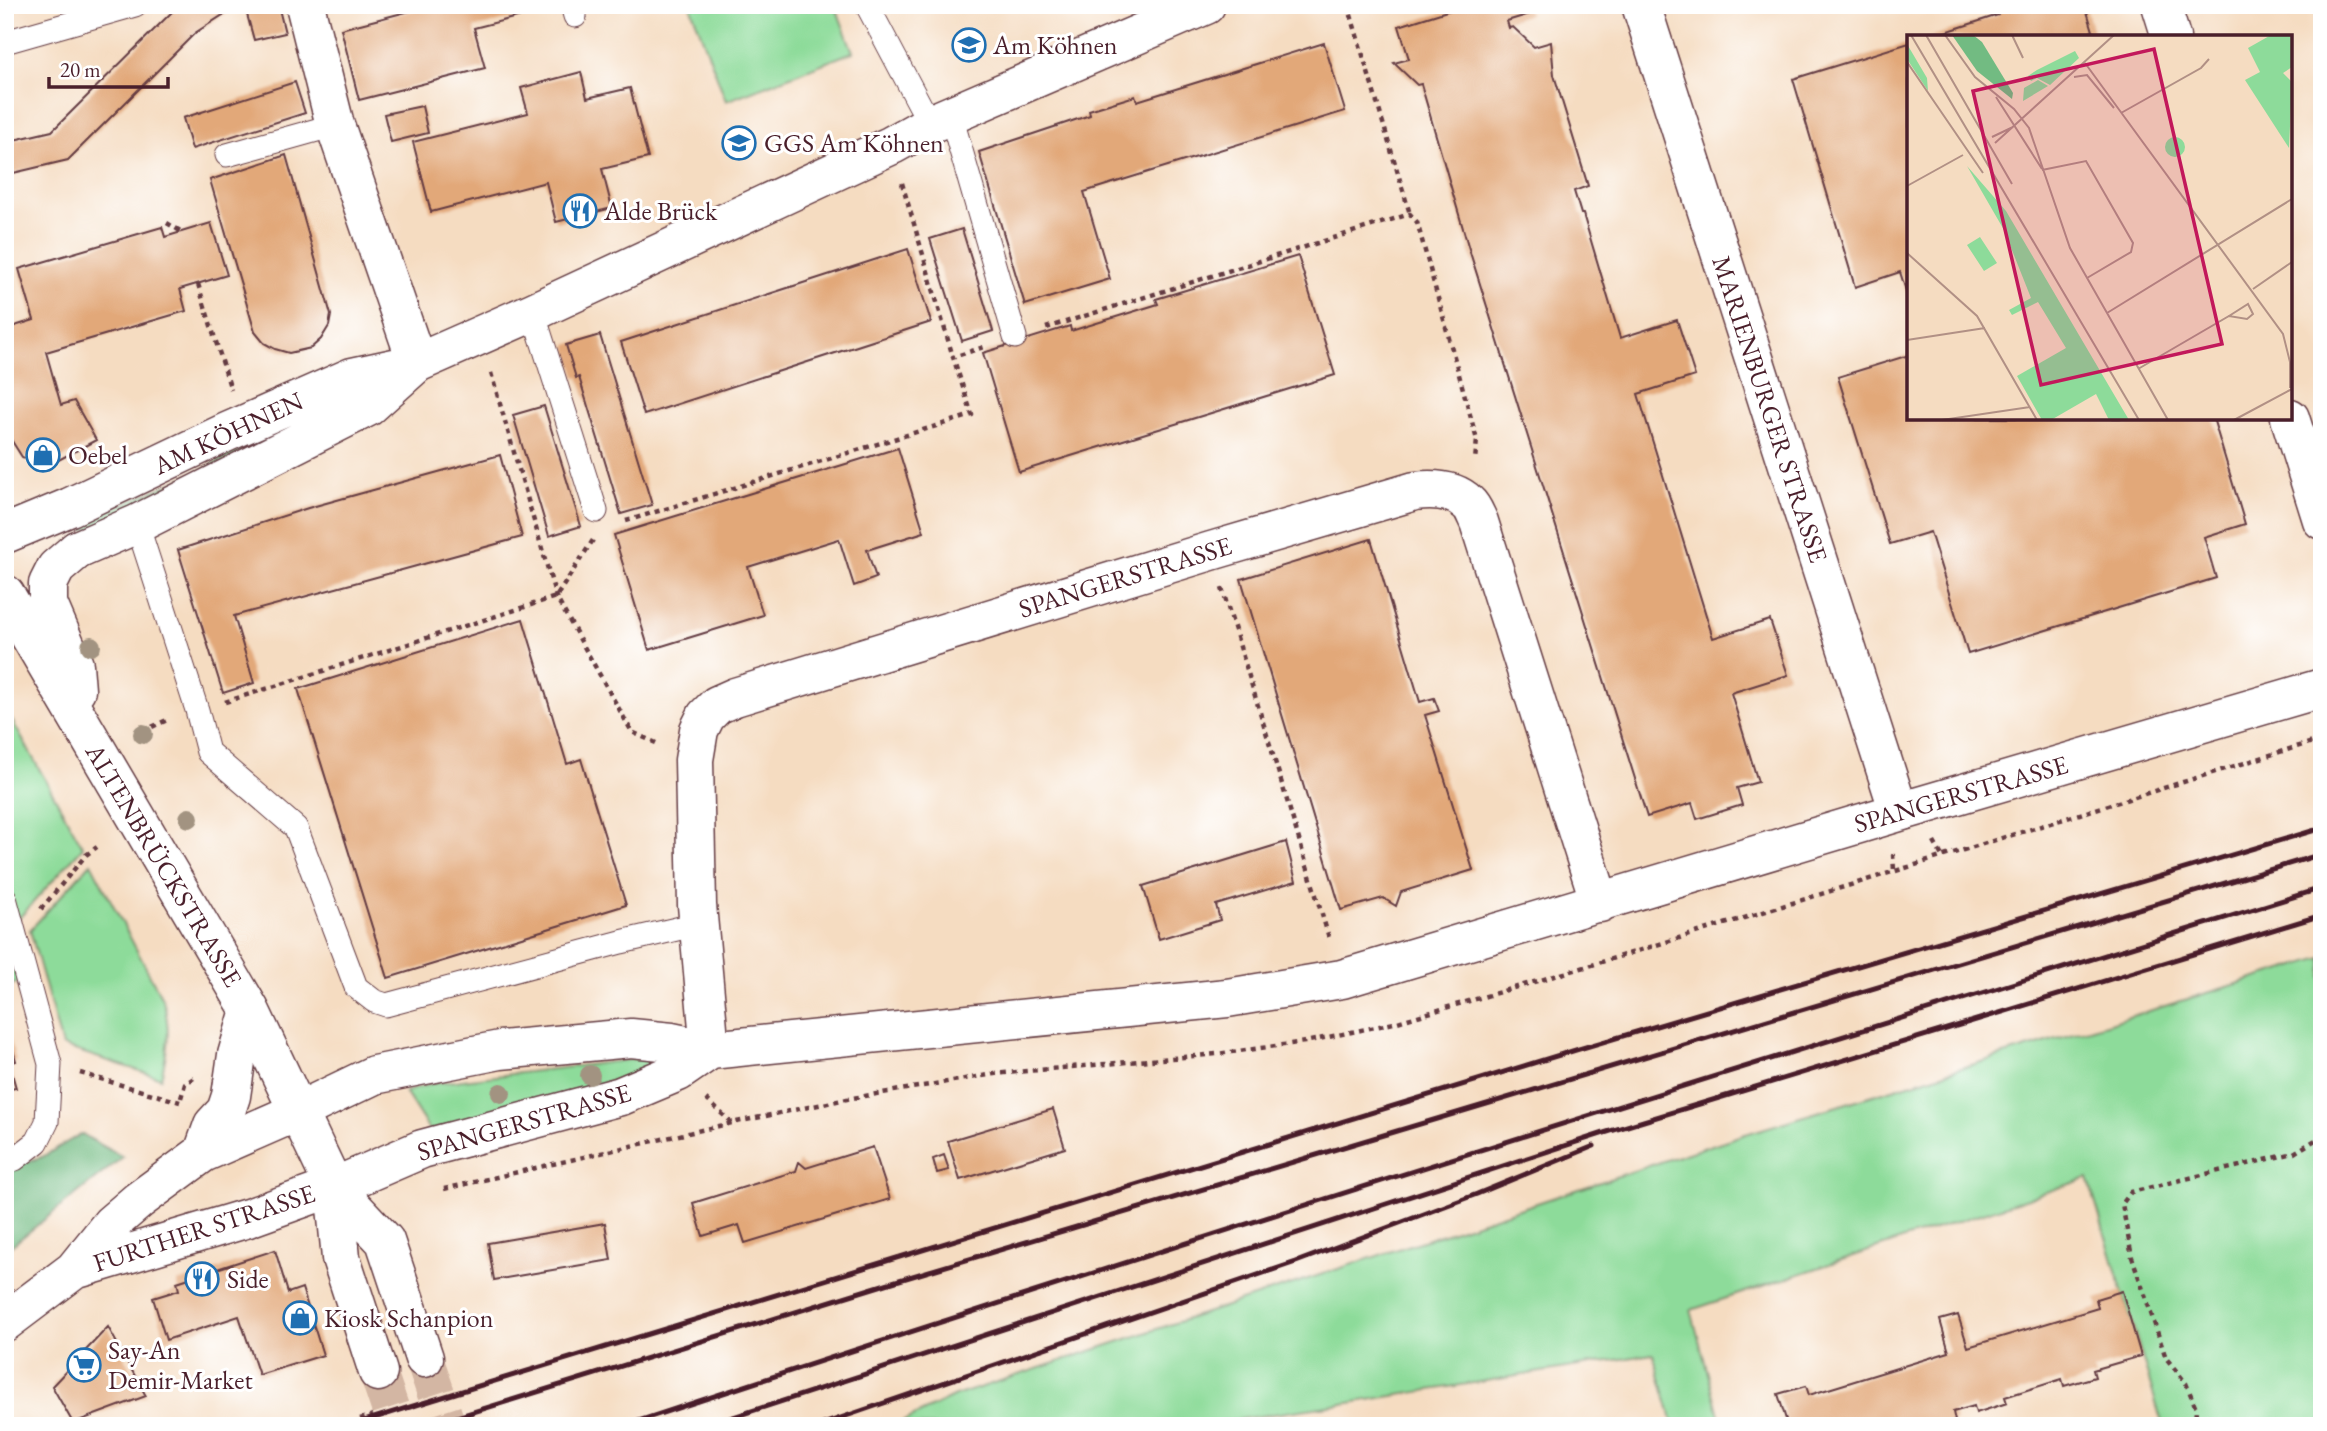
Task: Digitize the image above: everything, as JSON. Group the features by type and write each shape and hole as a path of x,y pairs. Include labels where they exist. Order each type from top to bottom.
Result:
{"street":[{"path":"305,5 335,125 417,363"},
{"name":"AM KÖHNEN","path":"5,534 70,507 227,432 352,377 417,363 533,312 941,120 1206,5"},
{"name":"MARIENBURGER STRASSE","path":"1641,5 1899,812"},
{"path":"2161,5 2170,35"},
{"name":"AM KÖHNEN","path":"77,550 137,524 369,407 417,363"},
{"path":"2291,420 2322,520"},
{"name":"SPANGERSTRASSE","path":"710,1050 698,924 694,760 699,730 706,716 717,705 1211,551 1415,491 1433,489 1451,493 1469,503"},
{"path":"1469,503 1479,522 1600,903"},
{"name":"ALTENBRÜCKSTRASSE","path":"77,550 56,568 48,584 48,604 74,664 78,720"},
{"name":"ALTENBRÜCKSTRASSE","path":"5,594 250,1010 334,1187"},
{"name":"SPANGERSTRASSE","path":"299,1111 374,1075 500,1050 631,1038 673,1042 710,1050 1227,998 1342,979 2322,688"},
{"name":"ALTENBRÜCKSTRASSE","path":"203,1153 214,1125 226,1111 231,1096 237,1055 250,1010"},
{"name":"SPANGERSTRASSE","path":"334,1187 422,1149 621,1096 678,1072 710,1050"},
{"name":"FURTHER STRASSE","path":"5,1322 74,1270 111,1224 139,1200 203,1153 299,1111"},
{"path":"334,1187 385,1241 424,1358"},
{"path":"334,1187 341,1258 378,1372"},
{"name":"FURTHER STRASSE","path":"74,1270 248,1218 334,1187"}],"lane":[{"path":"5,42 135,5"},
{"path":"867,5 941,120 1015,337"},
{"path":"227,155 335,125"},
{"path":"533,312 603,522"},
{"path":"137,524 208,752 296,828 356,987 374,1001 386,1005 698,924"},
{"path":"5,898 50,1064 47,1122 37,1142 15,1159 5,1163"}],"path":[{"path":"1348,5 1410,214 1417,222 1477,440 1469,503"},
{"path":"143,731 197,710 556,597 603,522 972,415 892,145"},
{"path":"953,357 1410,214"},
{"path":"167,223 183,232"},
{"path":"198,284 232,395"},
{"path":"480,335 556,597 632,732 694,760"},
{"path":"1211,551 1342,979"},
{"path":"444,1189 847,1098 994,1074 1217,1054 1305,1042 1394,1023 1592,965 2322,739"},
{"path":"16,938 86,855 97,847"},
{"path":"88,1075 180,1102"},
{"path":"2195,1426 2196,1408 2186,1383 2166,1358 2132,1257 2122,1204 2131,1192 2294,1153 2322,1136"},
{"path":"360,1419 373,1415"}],"green space":[{"path":"690,5 835,5 853,52 726,101"},
{"path":"364,392 86,531 81,526 83,521 206,468 246,441"},
{"path":"5,708 83,847 11,927 25,981 5,986"},
{"path":"91,863 163,1000 168,1039 161,1078 62,1046 30,930"},
{"path":"2322,958 2322,1426 2163,1426 2088,1178 1691,1310 1722,1426 1674,1426 1653,1354 1192,1426 894,1426 955,1396 1739,1136"},
{"path":"644,1058 651,1063 652,1070 430,1131 405,1092 430,1084"},
{"path":"81,1134 123,1157 5,1251 5,1168 42,1157"}],"building":[{"path":"179,5 278,5 285,33 254,40 245,7 223,15 195,33 68,160 5,175 5,142 52,131"},
{"path":"433,5 560,6 474,28 485,68 359,100 341,29"},
{"path":"1466,5 1521,5 1530,14 1507,21 1509,28 1513,27 1534,47 1551,42 1554,75 1588,186 1574,191 1620,338 1677,320 1695,376 1638,394 1713,638 1770,620 1788,675 1731,693 1758,782 1737,788 1742,805 1697,819 1692,803 1647,817 1469,249 1421,84 1417,85 1394,63 1409,59 1399,26"},
{"path":"1995,5 2085,5 2093,31 2080,35 1936,35 1998,15"},
{"path":"1324,43 1345,111 1084,192 1110,279 1025,305 979,152 1090,115 1089,110 1135,96 1137,101"},
{"path":"1907,44 1907,294 1900,272 1855,287 1793,79"},
{"path":"581,72 587,98 630,88 648,158 602,169 612,208 556,222 546,182 431,212 413,142 528,113 521,88"},
{"path":"295,82 305,113 192,149 183,118"},
{"path":"422,106 428,133 391,142 384,114"},
{"path":"286,155 331,315 329,326 321,339 311,348 289,353 264,343 255,332 210,180"},
{"path":"211,223 227,275 180,289 186,311 46,352 61,405 74,401 96,440 53,463 43,465 22,457 5,430 5,329 34,320 19,269 162,227 165,237"},
{"path":"962,229 993,331 962,341 930,239"},
{"path":"908,249 931,322 644,415 621,342"},
{"path":"1298,256 1335,375 1019,472 983,353 1070,326 1071,331 1158,304 1156,299"},
{"path":"600,335 652,505 621,514 579,377 576,378 566,345"},
{"path":"1907,356 1907,420 2214,420 2245,524 2204,537 2216,578 1968,654 1930,532 1890,544 1838,377"},
{"path":"544,406 581,526 549,536 513,415"},
{"path":"898,448 924,532 867,550 876,578 854,586 839,539 748,567 763,615 649,650 614,535"},
{"path":"500,455 522,537 234,616 254,683 223,693 178,550 308,508"},
{"path":"1371,539 1420,702 1434,698 1439,711 1425,715 1473,870 1401,892 1396,906 1383,898 1341,910 1241,579"},
{"path":"523,619 567,764 581,759 626,905 388,978 298,689"},
{"path":"1286,842 1296,881 1216,905 1220,920 1159,939 1143,886"},
{"path":"5,1021 16,1061 9,1063 16,1088 5,1090"},
{"path":"1053,1109 1065,1148 960,1180 948,1141"},
{"path":"873,1147 890,1199 745,1243 739,1225 703,1236 693,1203 796,1171 799,1162 806,1168"},
{"path":"944,1155 949,1170 937,1173 933,1159"},
{"path":"605,1223 611,1260 494,1280 488,1243"},
{"path":"275,1250 288,1293 302,1288 323,1355 259,1375 239,1316 166,1340 153,1298 179,1290 177,1282"},
{"path":"2122,1291 2141,1356 2093,1370 2095,1377 2064,1386 2062,1379 2005,1397 2007,1403 1976,1413 1974,1406 1953,1412 1955,1421 1939,1426 1788,1426 1778,1394 1806,1386 1809,1395 1949,1352 1940,1320 1958,1315 1968,1347 2098,1308 2096,1299"},
{"path":"108,1327 146,1396 73,1423 52,1386"}],"tunnel":[{"path":"424,1358 447,1426"},
{"path":"378,1372 396,1426"}],"railway":[{"path":"348,1426 1579,1049 2322,828"},
{"path":"428,1426 886,1284 2322,854"},
{"path":"623,1426 1471,1153 2322,888"},
{"path":"706,1426 1604,1133 2322,915"},
{"path":"817,1426 1296,1262 1477,1194 1594,1146"}],"place":[{"name":"Am Köhnen","path":"969,45"},
{"name":"GGS Am Köhnen","path":"739,143"},
{"name":"Alde Brück","path":"580,211"},
{"name":"Oebel","path":"43,455"},
{"name":"Side","path":"202,1279"},
{"name":"Kiosk Schanpion","path":"300,1318"},
{"name":"Say-An Demir-Market","path":"84,1365"}]}
